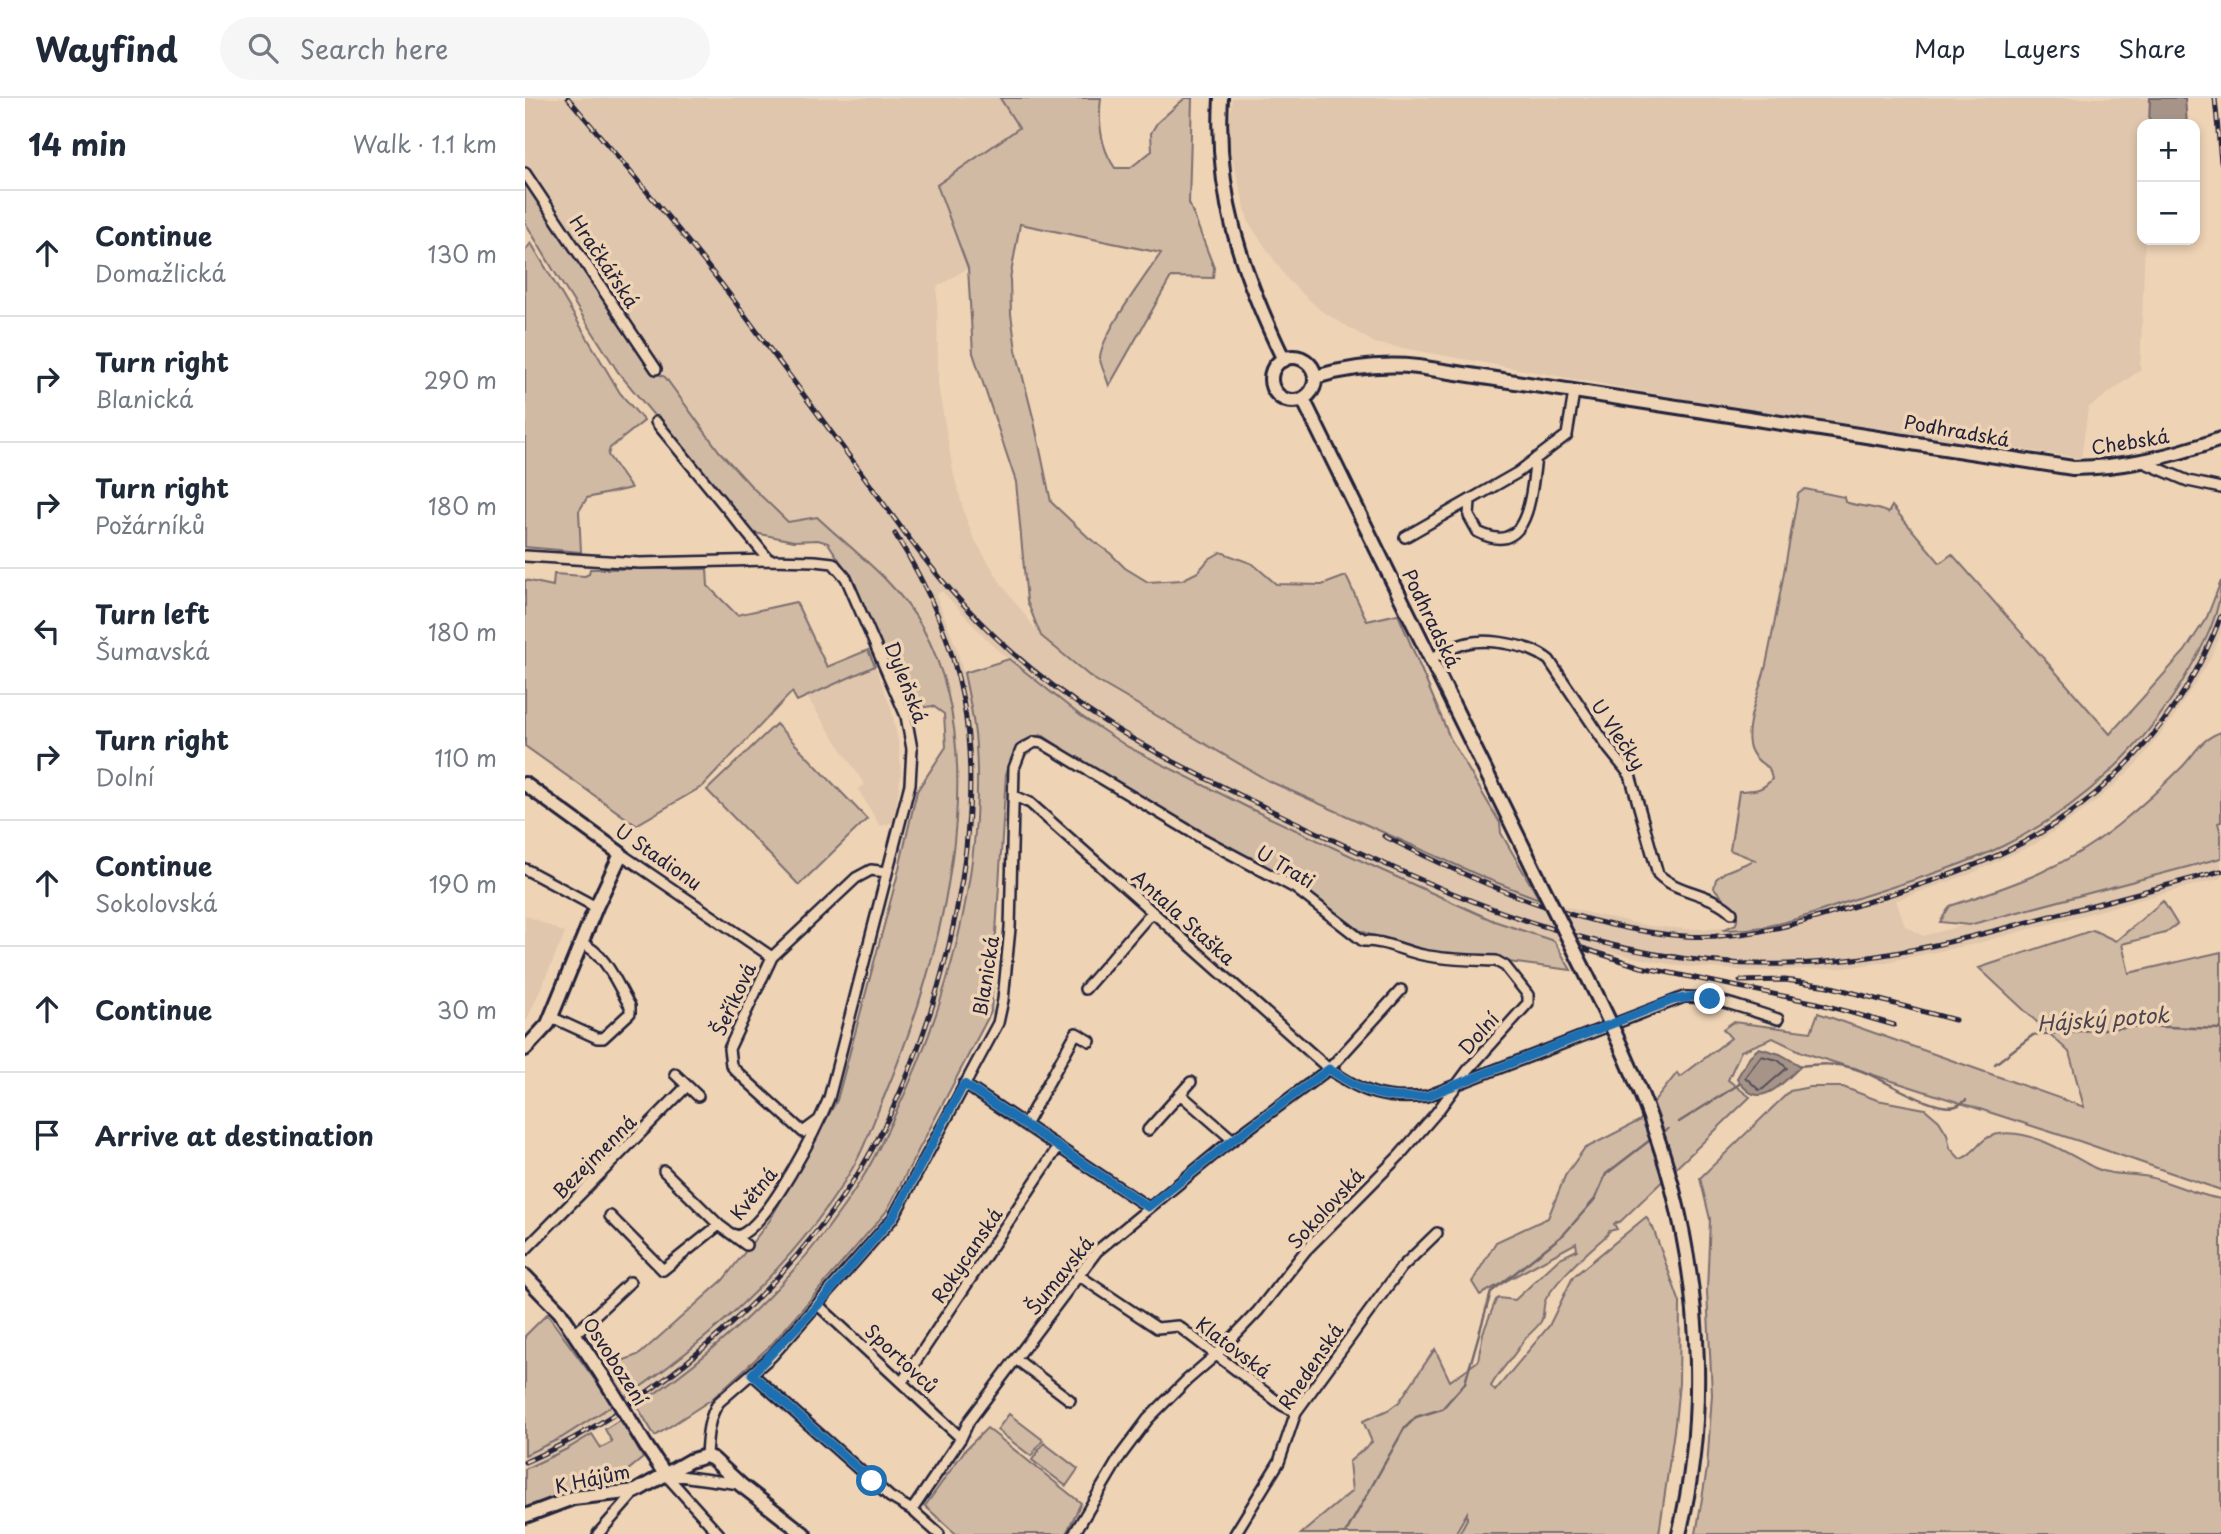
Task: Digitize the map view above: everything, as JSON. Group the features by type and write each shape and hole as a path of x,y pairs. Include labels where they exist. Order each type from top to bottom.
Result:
{"street":[{"path":"1221,98 1222,160 1233,229 1247,278 1284,360"},
{"name":"Hračkářská","path":"525,173 656,369"},
{"path":"1293,357 1306,361 1315,377 1312,390 1303,399 1286,399 1278,395 1273,387 1274,369 1284,360 1293,357"},
{"name":"Podhradská","path":"1315,377 1358,367 1403,366 1783,425 1874,435 2043,464"},
{"path":"1405,537 1470,500 1567,435 1574,392"},
{"name":"Podhradská","path":"1303,399 1638,1084 1655,1128 1672,1186 1686,1250 1696,1349 1695,1418 1690,1472 1679,1534"},
{"path":"656,422 769,560"},
{"name":"Chebská","path":"2043,464 2076,468 2143,462 2221,439"},
{"path":"1470,500 1469,516 1478,532 1493,537 1511,535 1525,521 1536,458"},
{"path":"2143,462 2188,481 2221,488"},
{"name":"Dyleňská","path":"525,556 640,564 822,561 833,563 839,568 850,587 904,710 912,749 911,776 829,1098 820,1119"},
{"name":"U Vlečky","path":"1430,659 1464,643 1489,640 1536,650 1549,660 1601,738 1630,775 1658,874 1665,881 1713,898 1732,913"},
{"name":"U Trati","path":"1027,745 1042,743 1203,839 1295,888 1363,941 1374,940 1404,951 1434,957 1496,961 1505,966 1528,995"},
{"name":"Blanická","path":"706,1456 714,1410 719,1402 752,1374 818,1305 893,1217 998,1023 1002,1010 1010,929 1016,758 1020,750 1027,745"},
{"name":"U Stadionu","path":"525,784 621,854 772,957"},
{"name":"Antala Staška","path":"1014,796 1030,803 1329,1069"},
{"path":"525,1049 543,1032 551,1017 621,854"},
{"path":"525,869 596,907"},
{"name":"Šeříková","path":"808,1145 803,1132 736,1071 729,1057 731,1041 772,957 856,878 871,870 887,872"},
{"path":"1086,989 1152,912"},
{"path":"551,1017 597,1038 603,1038 630,1013 630,1006 599,955 592,947 581,943"},
{"name":"Šumavská","path":"912,1510 961,1438 969,1421 1097,1251 1233,1140 1329,1069 1401,990"},
{"name":"Dolní","path":"1453,1088 1528,1003 1528,995"},
{"path":"1329,1069 1361,1089 1390,1098 1427,1096 1673,1000 1697,996 1778,1019"},
{"path":"1025,1125 1076,1033 1090,1041"},
{"path":"675,1074 698,1096"},
{"path":"1148,1130 1191,1082"},
{"path":"964,1084 1148,1207"},
{"name":"Bezejmenná","path":"525,1250 687,1086"},
{"name":"Sokolovská","path":"1074,1534 1096,1494 1148,1419 1258,1311 1306,1250 1399,1156 1437,1112 1453,1088"},
{"path":"1180,1094 1233,1140"},
{"path":"803,1132 820,1119"},
{"name":"Květná","path":"664,1171 719,1225 739,1236 749,1230 780,1191 808,1145 820,1119"},
{"name":"Rokycanská","path":"902,1382 1058,1147"},
{"path":"610,1216 663,1270 719,1225"},
{"path":"732,1234 746,1245"},
{"name":"Rhedenská","path":"1235,1534 1279,1462 1296,1412 1401,1268 1437,1234"},
{"name":"Klatovská","path":"1078,1275 1157,1328 1178,1326 1282,1405 1296,1412"},
{"name":"Osvobození","path":"525,1276 576,1333 666,1474"},
{"path":"576,1333 630,1282"},
{"name":"Sportovců","path":"818,1305 961,1438"},
{"path":"1016,1359 1070,1400"},
{"path":"752,1374 890,1497 912,1510 939,1534"},
{"path":"706,1456 804,1534"},
{"name":"K Hájům","path":"525,1516 573,1498 636,1491 689,1461 706,1456"},
{"path":"666,1474 741,1485"},
{"path":"666,1474 719,1534"},
{"path":"597,1534 636,1491"}],"shaded area":[{"path":"525,98 1000,98 1020,127 937,185 968,268 937,287 938,385 954,476 973,537 1002,585 1041,636 1092,678 1269,781 1335,812 1485,878 1539,899 1584,912 1649,926 1686,929 1756,928 1809,914 1965,862 2028,833 2078,799 2129,753 2161,714 2197,656 2221,598 2221,633 2209,661 2171,721 2117,783 2086,809 2035,844 1970,874 1896,900 1905,926 1923,936 2221,858 2221,878 1974,944 1844,968 1753,971 1680,966 1603,951 1568,941 1554,941 1494,921 1379,869 1128,747 1081,716 994,647 942,591 936,595 958,652 974,721 977,784 968,881 954,953 942,998 912,1081 863,1178 826,1229 762,1304 664,1388 567,1449 525,1469 525,1455 561,1438 626,1397 679,1359 730,1316 790,1251 851,1170 867,1140 923,993 954,830 957,785 954,722 940,665 885,580 817,517 788,522 719,451 665,377 525,165"},
{"path":"1000,98 1101,98 1100,125 1106,152 1115,168 1130,168 1152,151 1151,133 1157,123 1185,98 1192,98 1189,203 1214,268 1213,278 1171,277 1109,386 1100,359 1107,336 1161,253 1020,224 1010,279 1011,314 1016,350 1051,502 1125,568 1148,582 1182,580 1198,572 1209,559 1221,552 1253,564 1276,584 1322,585 1346,576 1367,621 1398,614 1450,738 1500,823 1501,833 1539,899 1485,878 1269,781 1092,678 1041,636 1027,601 1016,482 973,353 968,268 937,185 1019,128"},
{"path":"1232,98 2150,98 2149,119 2137,119 2137,245 2145,245 2140,370 2088,408 2081,458 1730,407 1375,343 1320,310 1288,280 1249,223 1228,141"},
{"path":"525,178 650,370 665,377 719,451 788,522 817,517 901,596 922,627 944,680 955,738 957,800 951,863 940,926 924,987 904,1045 857,1160 830,1203 780,1266 722,1323 626,1397 604,1365 640,1354 723,1280 770,1220 837,1100 897,877 917,791 946,747 944,714 933,706 910,709 851,578 828,543 818,540 794,541 750,532 618,372 525,222"},
{"path":"531,243 620,393 644,421 610,448 608,455 631,488 587,498 579,511 581,552 525,547 525,251"},
{"path":"1805,489 1844,497 1845,502 1888,513 1892,506 1940,563 1952,554 2110,734 2185,651 2207,617 2221,581 2218,604 2201,649 2153,724 2132,749 2085,794 2032,831 2003,846 1936,873 1812,914 1751,929 1723,930 1736,924 1738,915 1714,888 1716,879 1725,872 1755,860 1730,850 1739,791 1761,788 1772,779 1769,768 1756,759 1750,748 1749,725 1766,665 1798,494"},
{"path":"590,569 707,569 708,586 737,615 796,602 827,667 868,650 875,666 797,701 792,692 703,786 636,825 525,746 525,580 553,586 554,574 585,576"},
{"path":"1009,659 1081,716 1128,747 1379,869 1494,921 1554,941 1571,970 1406,949 1361,931 1305,890 1090,767 1042,735 1026,740 1014,752 1006,774 991,1012 886,1212 771,1345 712,1399 655,1436 637,1406 701,1358 762,1304 816,1243 841,1211 867,1170 912,1078 945,986 958,939 974,842 976,747 964,673"},
{"path":"875,666 891,708 899,746 901,773 894,822 880,826 858,789 865,785 807,697"},
{"path":"776,724 867,819 799,885 707,790"},
{"path":"2221,732 2221,822 2218,823 2221,858 1969,925 1940,922 1950,906 2038,874 2098,840 2159,789 2204,742"},
{"path":"2163,901 2177,924 2165,933 2122,944 2129,973 2221,952 2221,1190 2079,1141 1802,1052 1773,1038 1741,1051 1728,1080 1750,1097 1621,1221 1614,1224 1617,1229 1609,1231 1560,1280 1545,1300 1540,1323 1524,1340 1491,1386 1495,1391 1549,1326 1573,1277 1646,1217 1653,1228 1680,1303 1679,1383 1659,1534 1459,1534 1467,1519 1467,1513 1455,1534 1301,1534 1352,1491 1349,1462 1372,1442 1363,1421 1399,1402 1435,1349 1450,1381 1478,1361 1483,1333 1496,1300 1515,1300 1560,1258 1577,1250 1576,1243 1480,1295 1472,1282 1496,1242 1548,1218 1565,1176 1584,1149 1639,1121 1677,1073 1680,1077 1731,1038 1723,1029 1733,1022 1811,1032 1818,1013 2084,1107 2069,1052 1979,968 2093,930 2116,941"},
{"path":"525,915 565,933 525,1024"},
{"path":"1810,1087 1843,1087 1877,1100 1925,1109 1939,1121 1947,1134 1950,1148 1960,1159 1992,1135 2011,1133 2049,1144 2101,1171 2149,1177 2221,1199 2221,1534 1696,1534 1707,1469 1712,1394 1707,1291 1710,1219 1700,1178 1790,1091"},
{"path":"547,1314 613,1405 561,1438 525,1455 525,1336"},
{"path":"1009,1414 1043,1440 1031,1456 997,1430"},
{"path":"621,1419 643,1458 622,1475 525,1511 525,1469 592,1434 601,1448 612,1442 605,1429"},
{"path":"987,1428 1081,1503 1066,1534 956,1534 925,1506 965,1450"},
{"path":"1044,1443 1078,1469 1066,1486 1032,1460"}],"water":[{"path":"2150,98 2185,98 2187,119 2149,119"},
{"path":"1759,1048 1780,1054 1801,1066 1783,1083 1762,1095 1748,1091 1737,1078 1750,1056"}],"waterway":[{"name":"Hájský potok","path":"1995,1064 2033,1035 2140,1026 2221,1029"},
{"name":"Hájský potok","path":"1799,1066 1827,1064 1854,1068 1920,1099 1946,1107 1957,1106 1966,1100"},
{"name":"Hájský potok","path":"1679,1122 1741,1083"},
{"name":"Hájský potok","path":"1660,1134 1668,1129"},
{"name":"Hájský potok","path":"1345,1534 1404,1429 1416,1417 1442,1409 1465,1383 1491,1292 1564,1234 1595,1199 1606,1174 1654,1137"}],"railway":[{"path":"568,98 708,267 926,560 951,591 1002,643 1039,675 1117,730 1201,776 1350,848 1470,900 1532,922 1594,941 1658,955 1723,963 1821,962 1914,950 2221,871"},
{"path":"2215,98 2221,162"},
{"path":"525,1462 621,1410 667,1378 753,1303 826,1219 857,1175 885,1125 910,1069 949,945 962,881 969,818 969,757 963,700 945,635 928,593 895,534"},
{"path":"1384,836 1529,901 1605,924 1684,936 1732,935 1779,928 1971,866 2040,833 2074,810 2106,784 2162,723 2205,654 2221,616"},
{"path":"1576,946 1641,967 1817,1003 1894,1025"},
{"path":"1740,981 1785,980 1828,986 1955,1020"}],"route":[{"path":"872,1481 752,1374 818,1305 893,1217 964,1084 1148,1207 1329,1069 1347,1082 1375,1095 1403,1099 1427,1096 1673,1000 1697,996 1710,999"}]}
